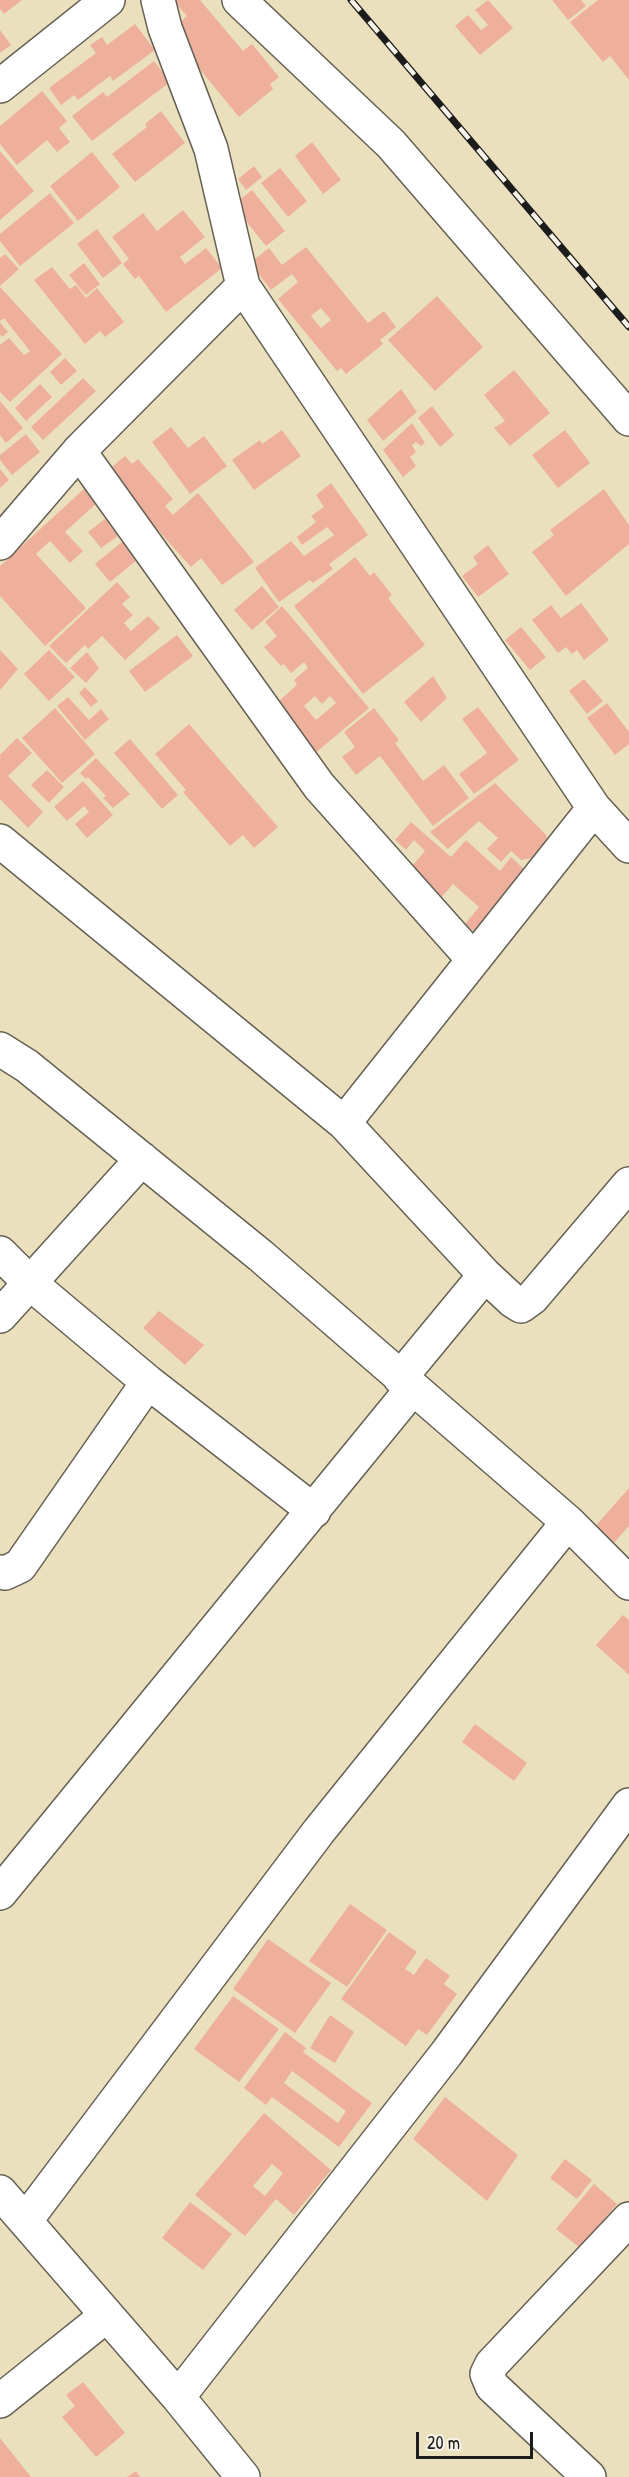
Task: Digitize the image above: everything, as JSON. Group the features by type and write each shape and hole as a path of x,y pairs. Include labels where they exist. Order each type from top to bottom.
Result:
{"street":[{"path":"0,86 108,0"},
{"path":"158,0 165,28 211,149 243,285 594,808 629,846"},
{"path":"239,0 391,144 629,419"},
{"path":"0,543 79,451 243,285"},
{"path":"79,451 318,786 473,959"},
{"path":"344,1123 594,808"},
{"path":"0,841 344,1123 485,1275 513,1302 521,1306 532,1298 629,1184"},
{"path":"0,1049 27,1066 261,1256 568,1522 629,1583"},
{"path":"0,1316 142,1160"},
{"path":"0,1253 30,1283 148,1382 314,1511"},
{"path":"0,1893 88,1783 314,1511 485,1275"},
{"path":"0,1572 5,1573 20,1566 148,1382"},
{"path":"26,2220 319,1830 568,1522"},
{"path":"178,2397 446,2054 629,1805"},
{"path":"0,2192 178,2397 243,2477"},
{"path":"588,2477 492,2386 487,2374 492,2364 629,2219"},
{"path":"0,2402 106,2316"}],"building":[{"path":"0,0 22,0 4,14 0,9"},
{"path":"173,0 200,0 243,51 252,44 279,77 270,84 273,89 239,117 169,32 187,16"},
{"path":"488,0 513,28 480,55 455,26 468,15 481,30 488,25 475,10"},
{"path":"552,0 581,0 586,6 568,20"},
{"path":"598,0 629,0 629,80 610,56 603,62 570,22"},
{"path":"135,24 155,50 113,81 110,76 78,100 74,95 61,105 49,88 96,53 90,45 102,37 107,45"},
{"path":"0,30 11,45 0,53"},
{"path":"154,61 170,82 92,141 72,116 103,92 107,97"},
{"path":"42,91 67,121 59,128 70,142 57,152 47,140 17,165 0,144 0,126"},
{"path":"161,111 185,143 135,182 112,154 147,127 145,124"},
{"path":"312,142 341,180 323,194 295,156"},
{"path":"0,151 34,191 0,220"},
{"path":"92,152 120,187 78,221 50,186"},
{"path":"254,166 262,177 246,190 238,179"},
{"path":"280,168 307,201 288,217 261,183"},
{"path":"252,190 285,231 266,246 233,205"},
{"path":"50,193 74,223 20,266 0,241 0,234"},
{"path":"183,210 205,237 180,257 185,264 206,248 222,268 166,312 139,276 135,279 123,264 129,259 112,237 143,213 157,231"},
{"path":"97,229 122,263 103,278 77,244"},
{"path":"306,247 368,323 384,311 396,327 380,340 383,344 346,374 341,368 337,371 278,299 298,282 292,274 271,290 250,263 269,248 282,265","holes":["321,308 331,320 321,328 311,316"]},
{"path":"5,254 19,269 0,286 0,258"},
{"path":"84,263 100,284 86,295 69,275"},
{"path":"52,267 70,289 76,285 86,298 97,288 124,322 105,337 100,331 85,344 34,280"},
{"path":"0,287 62,354 10,402 0,392 0,345 9,338 24,355 30,351 4,318 0,321"},
{"path":"437,296 483,347 435,391 388,340"},
{"path":"0,322 8,332 2,337 0,334"},
{"path":"65,358 77,371 61,385 50,372"},
{"path":"514,370 550,413 510,446 494,428 505,421 484,395"},
{"path":"83,378 96,391 43,440 31,427"},
{"path":"40,384 52,397 26,421 15,408"},
{"path":"401,389 417,412 383,441 367,420"},
{"path":"0,401 23,428 6,443 0,435"},
{"path":"432,406 454,435 440,447 418,418"},
{"path":"412,423 425,443 421,446 416,442 412,445 416,452 410,457 416,466 403,477 383,450"},
{"path":"171,427 188,448 204,436 227,466 190,494 152,442"},
{"path":"282,430 301,456 254,490 232,460 260,440 262,444"},
{"path":"565,430 590,463 558,488 532,455"},
{"path":"26,434 40,452 12,475 0,460 0,455"},
{"path":"125,456 132,464 138,459 173,499 165,506 173,515 198,493 254,562 222,585 201,558 191,567 106,472"},
{"path":"0,469 9,480 0,488"},
{"path":"331,483 368,535 329,564 333,569 313,583 310,580 279,602 255,568 291,541 304,556 334,535 327,527 302,545 297,537 316,522 311,516 324,507 316,495"},
{"path":"85,488 98,502 65,532 83,551 70,563 50,541 36,554 86,608 45,646 0,596 0,566"},
{"path":"604,489 629,525 629,544 566,596 532,552 554,535 550,530"},
{"path":"105,519 118,536 101,548 88,532"},
{"path":"122,542 137,560 110,582 95,564"},
{"path":"488,545 509,574 478,597 462,576 478,564 473,557"},
{"path":"355,557 370,576 374,572 392,595 388,598 425,645 363,694 294,606"},
{"path":"117,582 130,597 122,604 133,615 124,623 131,631 148,616 160,628 125,660 102,636 88,649 85,645 66,663 49,646"},
{"path":"262,586 279,607 252,630 234,610"},
{"path":"581,603 609,640 584,660 577,650 572,654 566,647 558,653 532,620 551,605 561,618"},
{"path":"282,606 369,708 313,755 272,707 297,685 294,680 308,668 304,662 291,673 284,664 281,666 264,647 277,636 265,622","holes":["315,696 322,704 330,696 336,703 316,720 304,706"]},
{"path":"521,627 546,657 530,670 505,640"},
{"path":"177,635 193,656 145,692 129,671"},
{"path":"0,650 18,669 0,690"},
{"path":"49,650 75,677 49,701 24,674"},
{"path":"87,652 99,668 86,683 70,668"},
{"path":"433,676 447,698 421,722 404,702"},
{"path":"584,679 603,701 587,714 569,691"},
{"path":"85,687 98,701 91,707 79,693"},
{"path":"68,697 89,720 101,709 109,719 85,740 57,706"},
{"path":"607,703 629,732 629,744 615,755 587,718"},
{"path":"478,707 519,760 474,794 459,774 487,753 462,719"},
{"path":"55,708 95,754 62,783 22,738"},
{"path":"374,708 399,740 395,743 423,781 444,765 469,798 433,826 380,756 356,775 342,757 355,747 344,732"},
{"path":"189,724 278,827 254,848 243,835 230,846 183,792 186,790 155,754"},
{"path":"17,738 32,753 8,776 43,812 28,828 0,799 0,755"},
{"path":"130,739 178,795 162,809 114,753"},
{"path":"96,758 130,794 113,808 103,798 106,796 88,777 86,779 80,773"},
{"path":"47,770 64,787 49,803 31,785"},
{"path":"83,781 113,815 87,838 75,824 89,812 84,806 67,821 54,807"},
{"path":"495,783 547,836 542,856 521,860 511,851 501,862 487,849 498,838 479,821 448,849 430,832"},
{"path":"411,822 451,857 466,840 500,871 511,857 527,872 474,932 465,924 479,907 453,884 439,900 407,872 425,851 414,840 406,850 395,840"},
{"path":"159,1311 204,1345 185,1365 143,1328"},
{"path":"629,1488 629,1526 611,1546 592,1530"},
{"path":"623,1615 629,1620 629,1675 596,1645"},
{"path":"475,1724 527,1763 514,1781 462,1742"},
{"path":"350,1904 387,1930 347,1987 309,1961"},
{"path":"389,1932 417,1952 405,1969 414,1975 426,1958 450,1976 444,1984 457,1994 427,2035 418,2029 406,2046 341,1999"},
{"path":"268,1939 331,1983 295,2033 233,1989"},
{"path":"233,1996 279,2029 239,2082 194,2049"},
{"path":"330,2015 354,2032 335,2063 310,2048"},
{"path":"285,2032 306,2048 303,2052 372,2103 339,2147 272,2097 266,2105 244,2088","holes":["292,2071 346,2111 338,2123 284,2083"]},
{"path":"445,2097 518,2155 487,2201 413,2139"},
{"path":"264,2113 331,2170 294,2215 276,2199 245,2236 195,2195","holes":["272,2164 283,2173 265,2196 253,2186"]},
{"path":"565,2159 592,2180 577,2199 550,2178"},
{"path":"594,2184 617,2204 580,2248 556,2229"},
{"path":"190,2202 232,2234 203,2270 162,2238"},
{"path":"83,2382 125,2433 96,2457 62,2417 75,2406 66,2395"},
{"path":"0,2438 31,2477 0,2477"},
{"path":"136,2471 140,2477 127,2477"}],"railway":[{"path":"351,0 629,327"}]}
